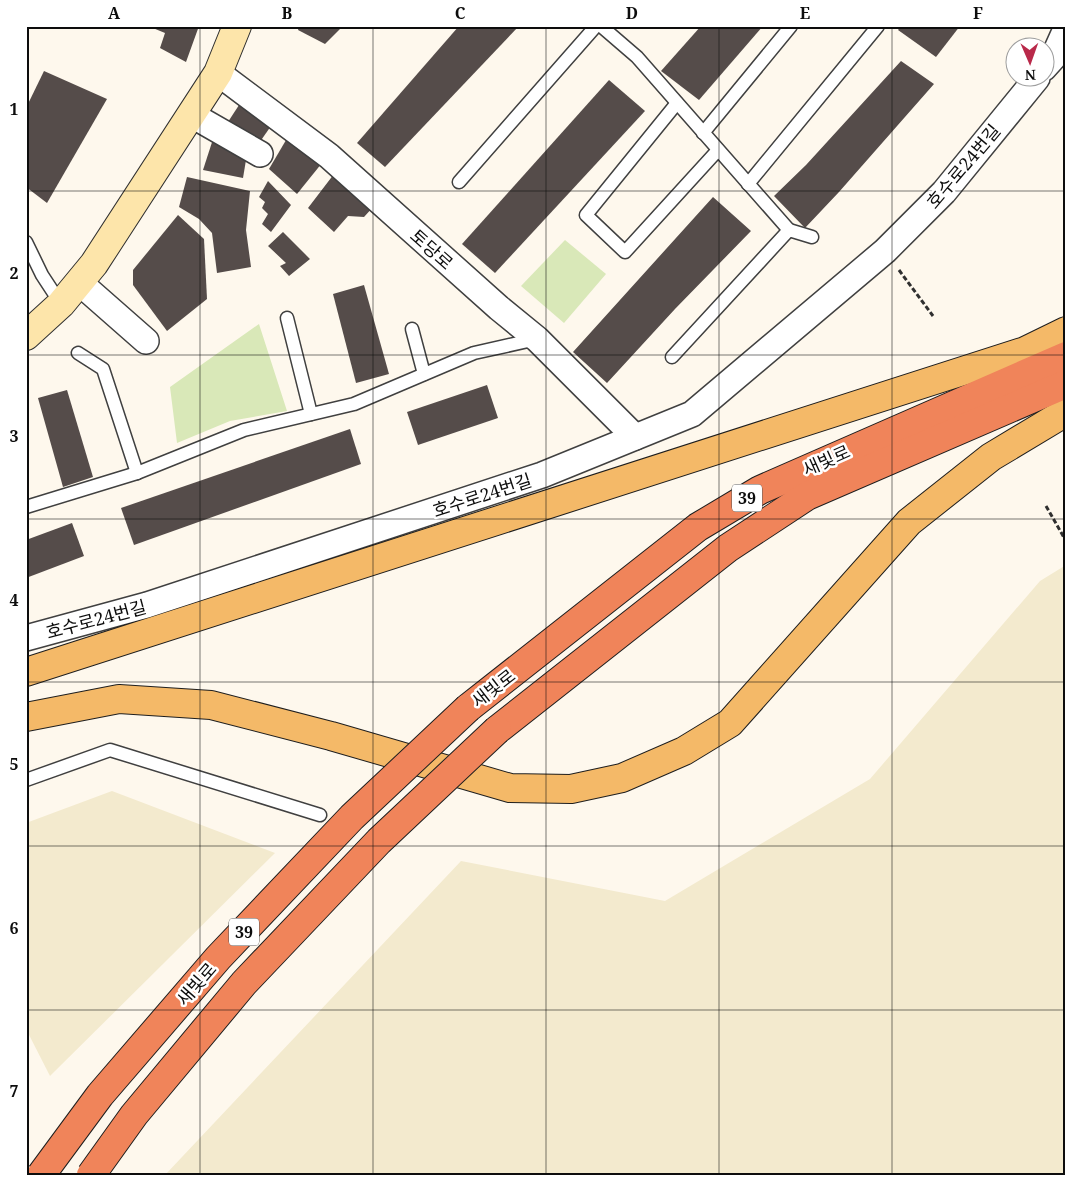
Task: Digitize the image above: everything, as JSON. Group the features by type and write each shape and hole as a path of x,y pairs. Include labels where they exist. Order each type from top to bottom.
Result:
{"highway":[{"name":"새빛로","path":"41,1175 100,1095 218,958 352,817 468,708 698,527 760,490 1066,356"},
{"name":"새빛로","path":"91,1175 134,1115 244,983 379,841 497,730 728,548 808,496 1066,384"}],"main road":[{"path":"26,336 61,304 80,283 132,207 218,73 238,26"},
{"path":"26,672 1025,351 1066,331"},
{"path":"26,717 119,699 211,705 331,736 510,788 571,789 622,778 684,751 730,723 909,522 991,457 1066,412"}],"street":[{"path":"1054,56 1066,29"},
{"name":"토당로","path":"218,73 329,156 536,339 635,437"},
{"name":"호수로24번길","path":"26,638 147,605 542,475 692,414 885,251 944,192 1029,88"},
{"path":"192,115 260,154"},
{"path":"80,283 146,342"}],"lane":[{"path":"459,182 596,26"},
{"path":"601,26 637,57 789,230 812,237"},
{"path":"703,133 791,26"},
{"path":"748,184 878,26"},
{"path":"677,103 586,215 625,252 718,150"},
{"path":"672,357 789,230"},
{"path":"26,242 42,275 61,304"},
{"path":"286,318 311,414"},
{"path":"412,329 424,374"},
{"path":"26,507 137,473 244,430 354,404 474,353 536,339"},
{"path":"78,353 103,369 137,473"},
{"path":"26,780 110,750 320,815"}],"path":[{"path":"885,251 933,316"},
{"path":"1046,506 1066,541"}],"shaded area":[{"path":"1066,565 1066,1175 165,1175 461,861 665,901 870,779 1040,581"},
{"path":"112,791 275,853 50,1076 26,1029 26,823"}],"green space":[{"path":"565,240 606,274 564,323 521,286"},
{"path":"259,324 287,411 230,421 177,443 170,387"}],"building":[{"path":"148,26 199,26 186,62 160,48 165,33"},
{"path":"299,26 343,26 325,44 298,30"},
{"path":"459,26 519,26 385,167 357,143"},
{"path":"701,26 763,26 699,100 661,71"},
{"path":"901,26 960,26 936,57 898,30"},
{"path":"901,61 934,84 805,228 774,196 806,165"},
{"path":"44,71 107,99 47,203 26,187 26,108"},
{"path":"609,80 645,111 495,273 462,244"},
{"path":"241,102 271,126 257,146 224,128"},
{"path":"289,135 322,163 297,194 269,169"},
{"path":"214,136 247,154 243,178 203,170"},
{"path":"334,174 374,206 364,217 348,216 334,232 308,208"},
{"path":"187,177 250,191 246,230 251,267 217,273 212,233 199,219 179,207"},
{"path":"268,181 291,205 271,232 262,224 268,214 262,208 265,202 259,197"},
{"path":"713,197 751,231 675,309 607,383 573,352"},
{"path":"178,215 204,239 207,299 167,331 133,285 133,270"},
{"path":"283,232 310,259 289,276 280,266 286,263 268,246"},
{"path":"364,285 389,374 356,383 333,294"},
{"path":"487,385 498,418 418,445 407,412"},
{"path":"67,390 93,477 63,487 38,398"},
{"path":"350,429 361,464 134,545 121,508"},
{"path":"72,523 84,556 26,578 26,540"}]}
